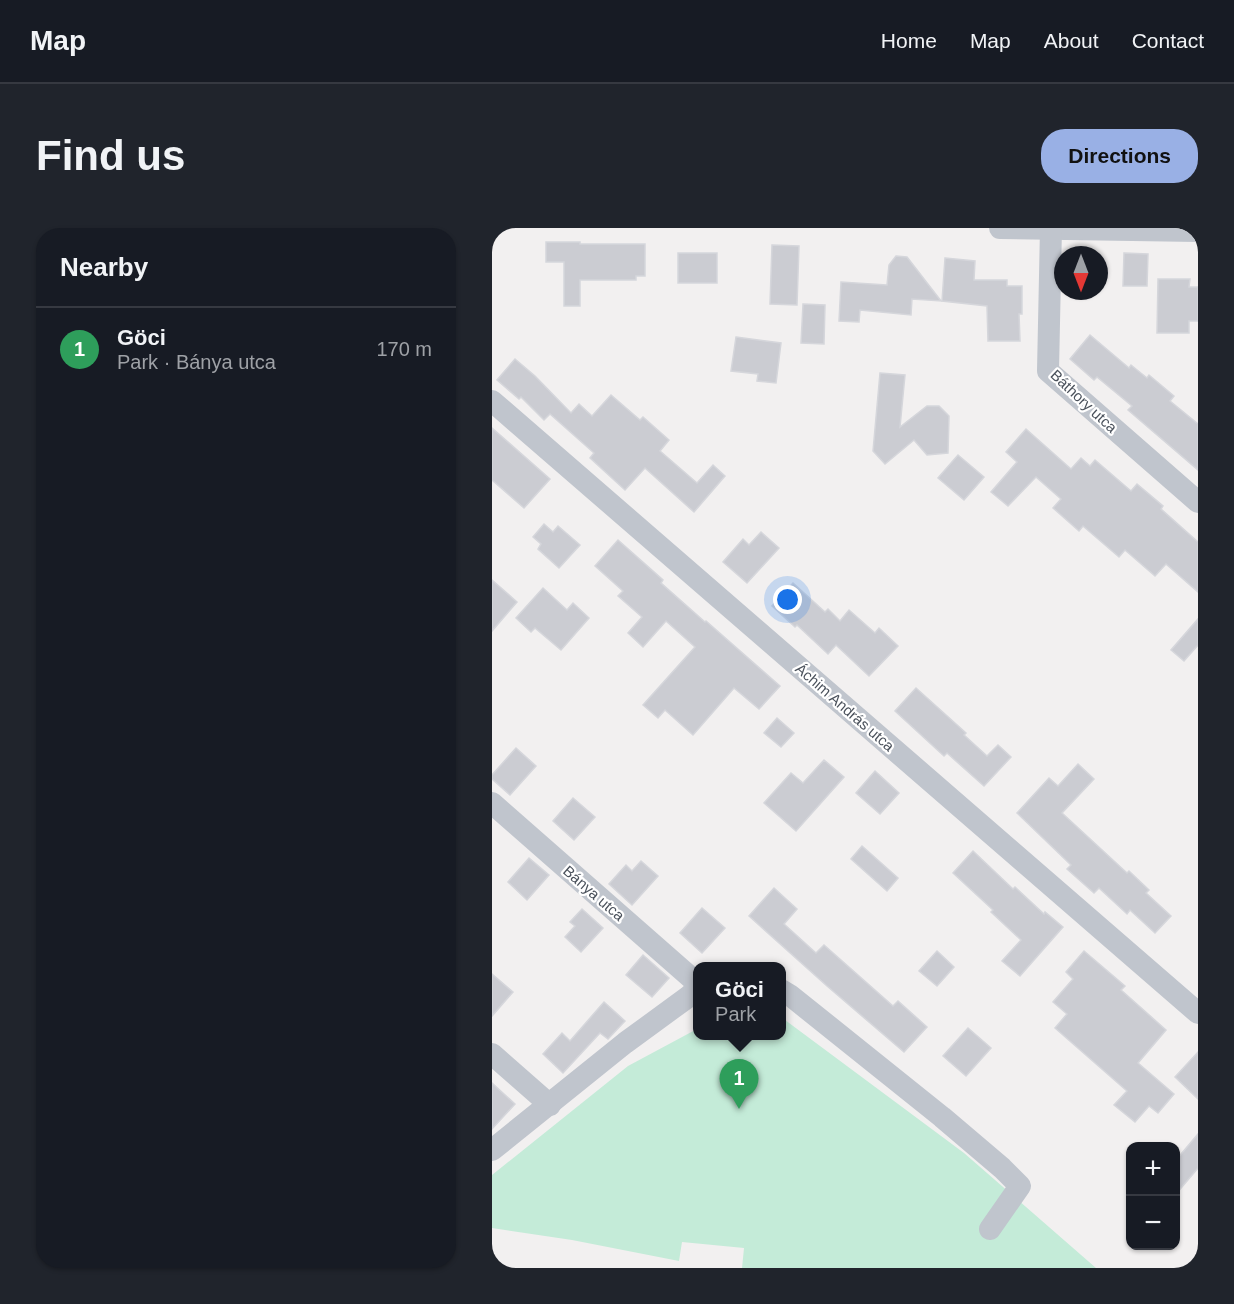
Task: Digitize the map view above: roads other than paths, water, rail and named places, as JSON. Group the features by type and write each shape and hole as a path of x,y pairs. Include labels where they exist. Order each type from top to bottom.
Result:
{"street":[{"path":"1000,228 1198,231"},
{"name":"Báthory utca","path":"1051,229 1048,371 1198,502"},
{"name":"Áchim András utca","path":"492,401 1198,1013"},
{"name":"Bánya utca","path":"492,803 693,979"},
{"path":"492,1150 625,1043 693,992"},
{"path":"786,993 942,1117 1020,1186 990,1229"},
{"path":"492,1053 550,1105"}],"place":[{"name":"Göci","path":"739,1109"}]}
